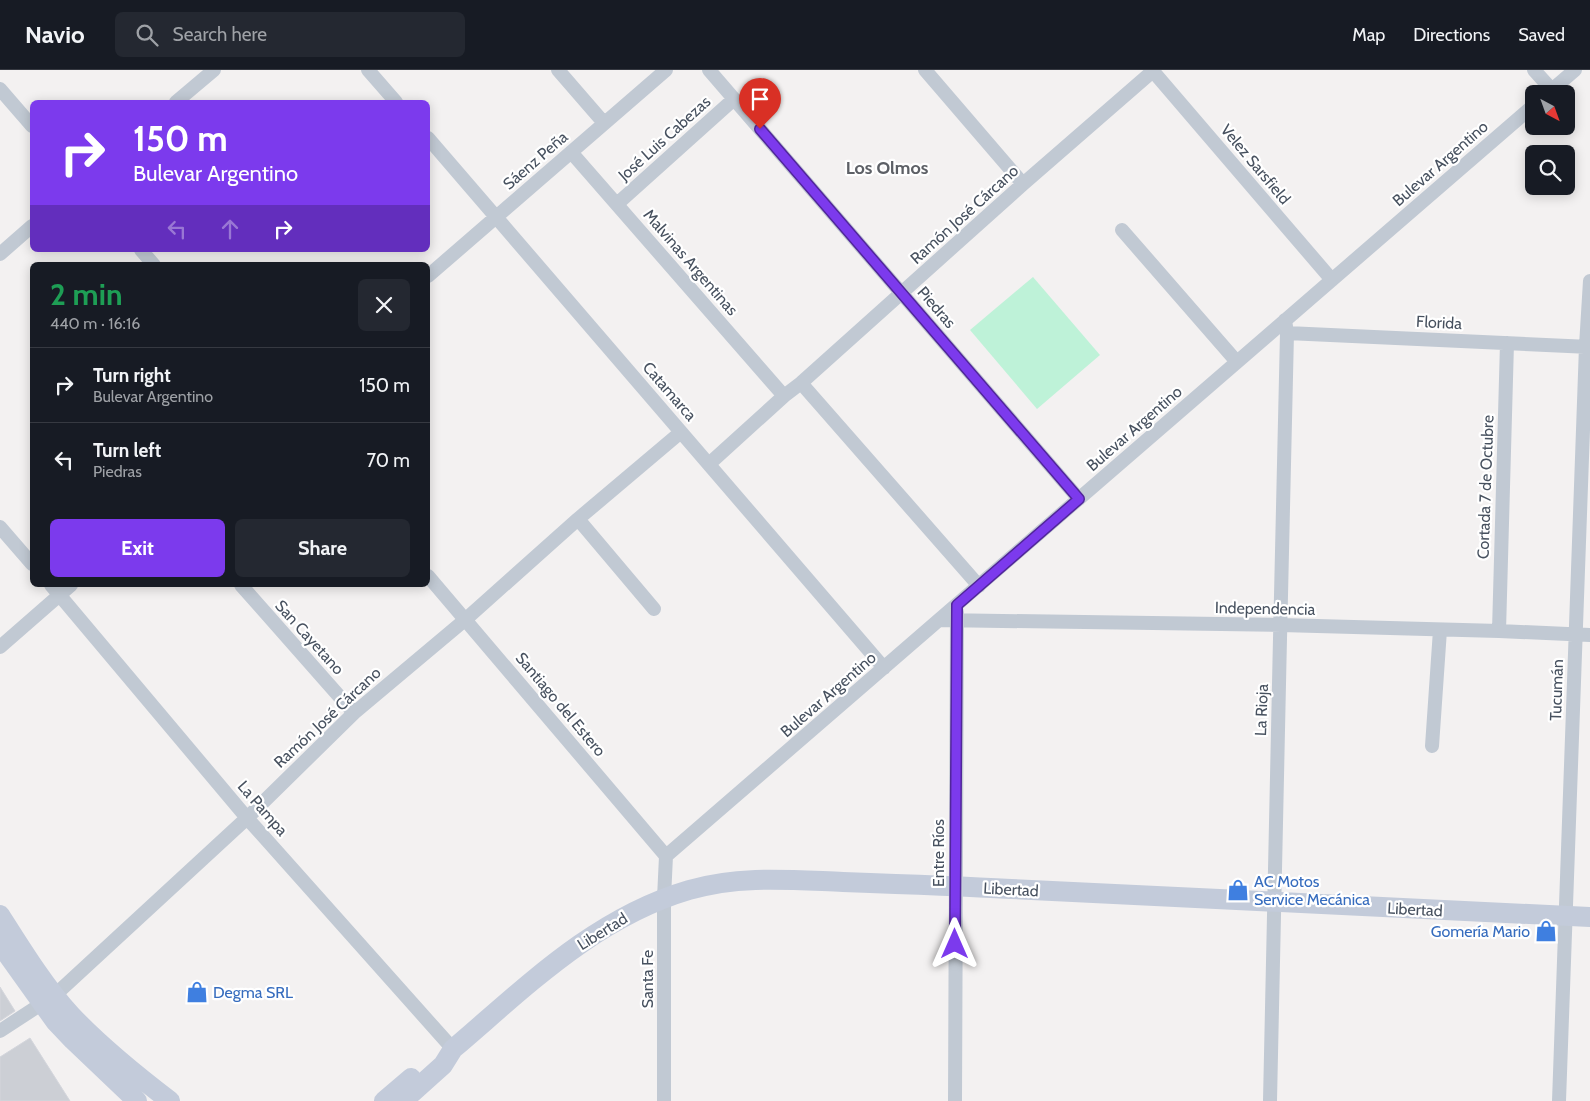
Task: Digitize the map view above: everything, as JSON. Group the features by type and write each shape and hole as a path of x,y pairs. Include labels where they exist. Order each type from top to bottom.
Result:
{"main road":[{"name":"Libertad","path":"403,1101 443,1064 453,1049 558,960 584,941 614,921 664,898 719,883 761,879 955,886 1590,917"},
{"path":"0,915 73,1040 137,1101"},
{"path":"0,944 48,999 70,1014 109,1052 170,1101"},
{"name":"Libertad","path":"384,1101 435,1057 453,1049"}],"street":[{"path":"178,100 214,70"},
{"path":"368,70 394,100"},
{"path":"558,70 604,123"},
{"name":"Sáenz Peña","path":"430,274 666,70"},
{"name":"Piedras","path":"709,70 1079,499"},
{"path":"926,70 1023,184"},
{"name":"Ramón José Cárcano","path":"709,464 1153,70"},
{"name":"Velez Sarsfield","path":"1153,70 1332,280"},
{"path":"1534,70 1544,85"},
{"path":"1557,85 1575,70"},
{"path":"0,89 30,124"},
{"name":"José Luis Cabezas","path":"617,204 734,99"},
{"name":"Bulevar Argentino","path":"957,612 979,586 1237,362 1286,326 1332,280 1525,113"},
{"name":"Catamarca","path":"430,140 884,668"},
{"name":"Malvinas Argentinas","path":"571,152 784,396"},
{"path":"0,254 30,228"},
{"path":"1122,230 1237,362"},
{"path":"142,252 151,262"},
{"name":"Tucumán","path":"1559,1101 1565,916 1583,635 1590,282"},
{"name":"Florida","path":"1286,326 1507,343 1588,346"},
{"name":"La Rioja","path":"1270,1101 1286,326"},
{"name":"Cortada 7 de Octubre","path":"1499,631 1507,343"},
{"path":"801,382 979,586"},
{"name":"Ramón José Cárcano","path":"0,1031 48,999 247,818 354,713 466,619 578,519 681,432"},
{"path":"578,519 654,609"},
{"path":"0,527 30,562"},
{"name":"Santiago del Estero","path":"430,578 666,856"},
{"name":"San Cayetano","path":"243,587 354,713"},
{"path":"0,647 55,590"},
{"name":"La Pampa","path":"55,590 247,818 453,1049"},
{"name":"Independencia","path":"940,620 957,612 1583,635"},
{"name":"Entre Ríos","path":"955,1101 957,612"},
{"name":"Bulevar Argentino","path":"666,856 940,620"},
{"path":"1432,746 1440,630"},
{"name":"Santa Fe","path":"664,1101 664,898 666,856"}],"green space":[{"path":"1033,277 1100,355 1037,409 970,330"}],"building":[{"path":"0,987 15,1011 0,1021"},
{"path":"30,1038 70,1101 0,1101 0,1057"}],"place":[{"name":"AC Motos Service Mecánica","path":"1238,890"},
{"name":"Gomería Mario","path":"1546,931"},
{"name":"Degma SRL","path":"197,992"}],"district":[{"name":"Los Olmos","path":"887,168"}],"route":[{"path":"760,129 1079,499 957,605 955,944"}]}
